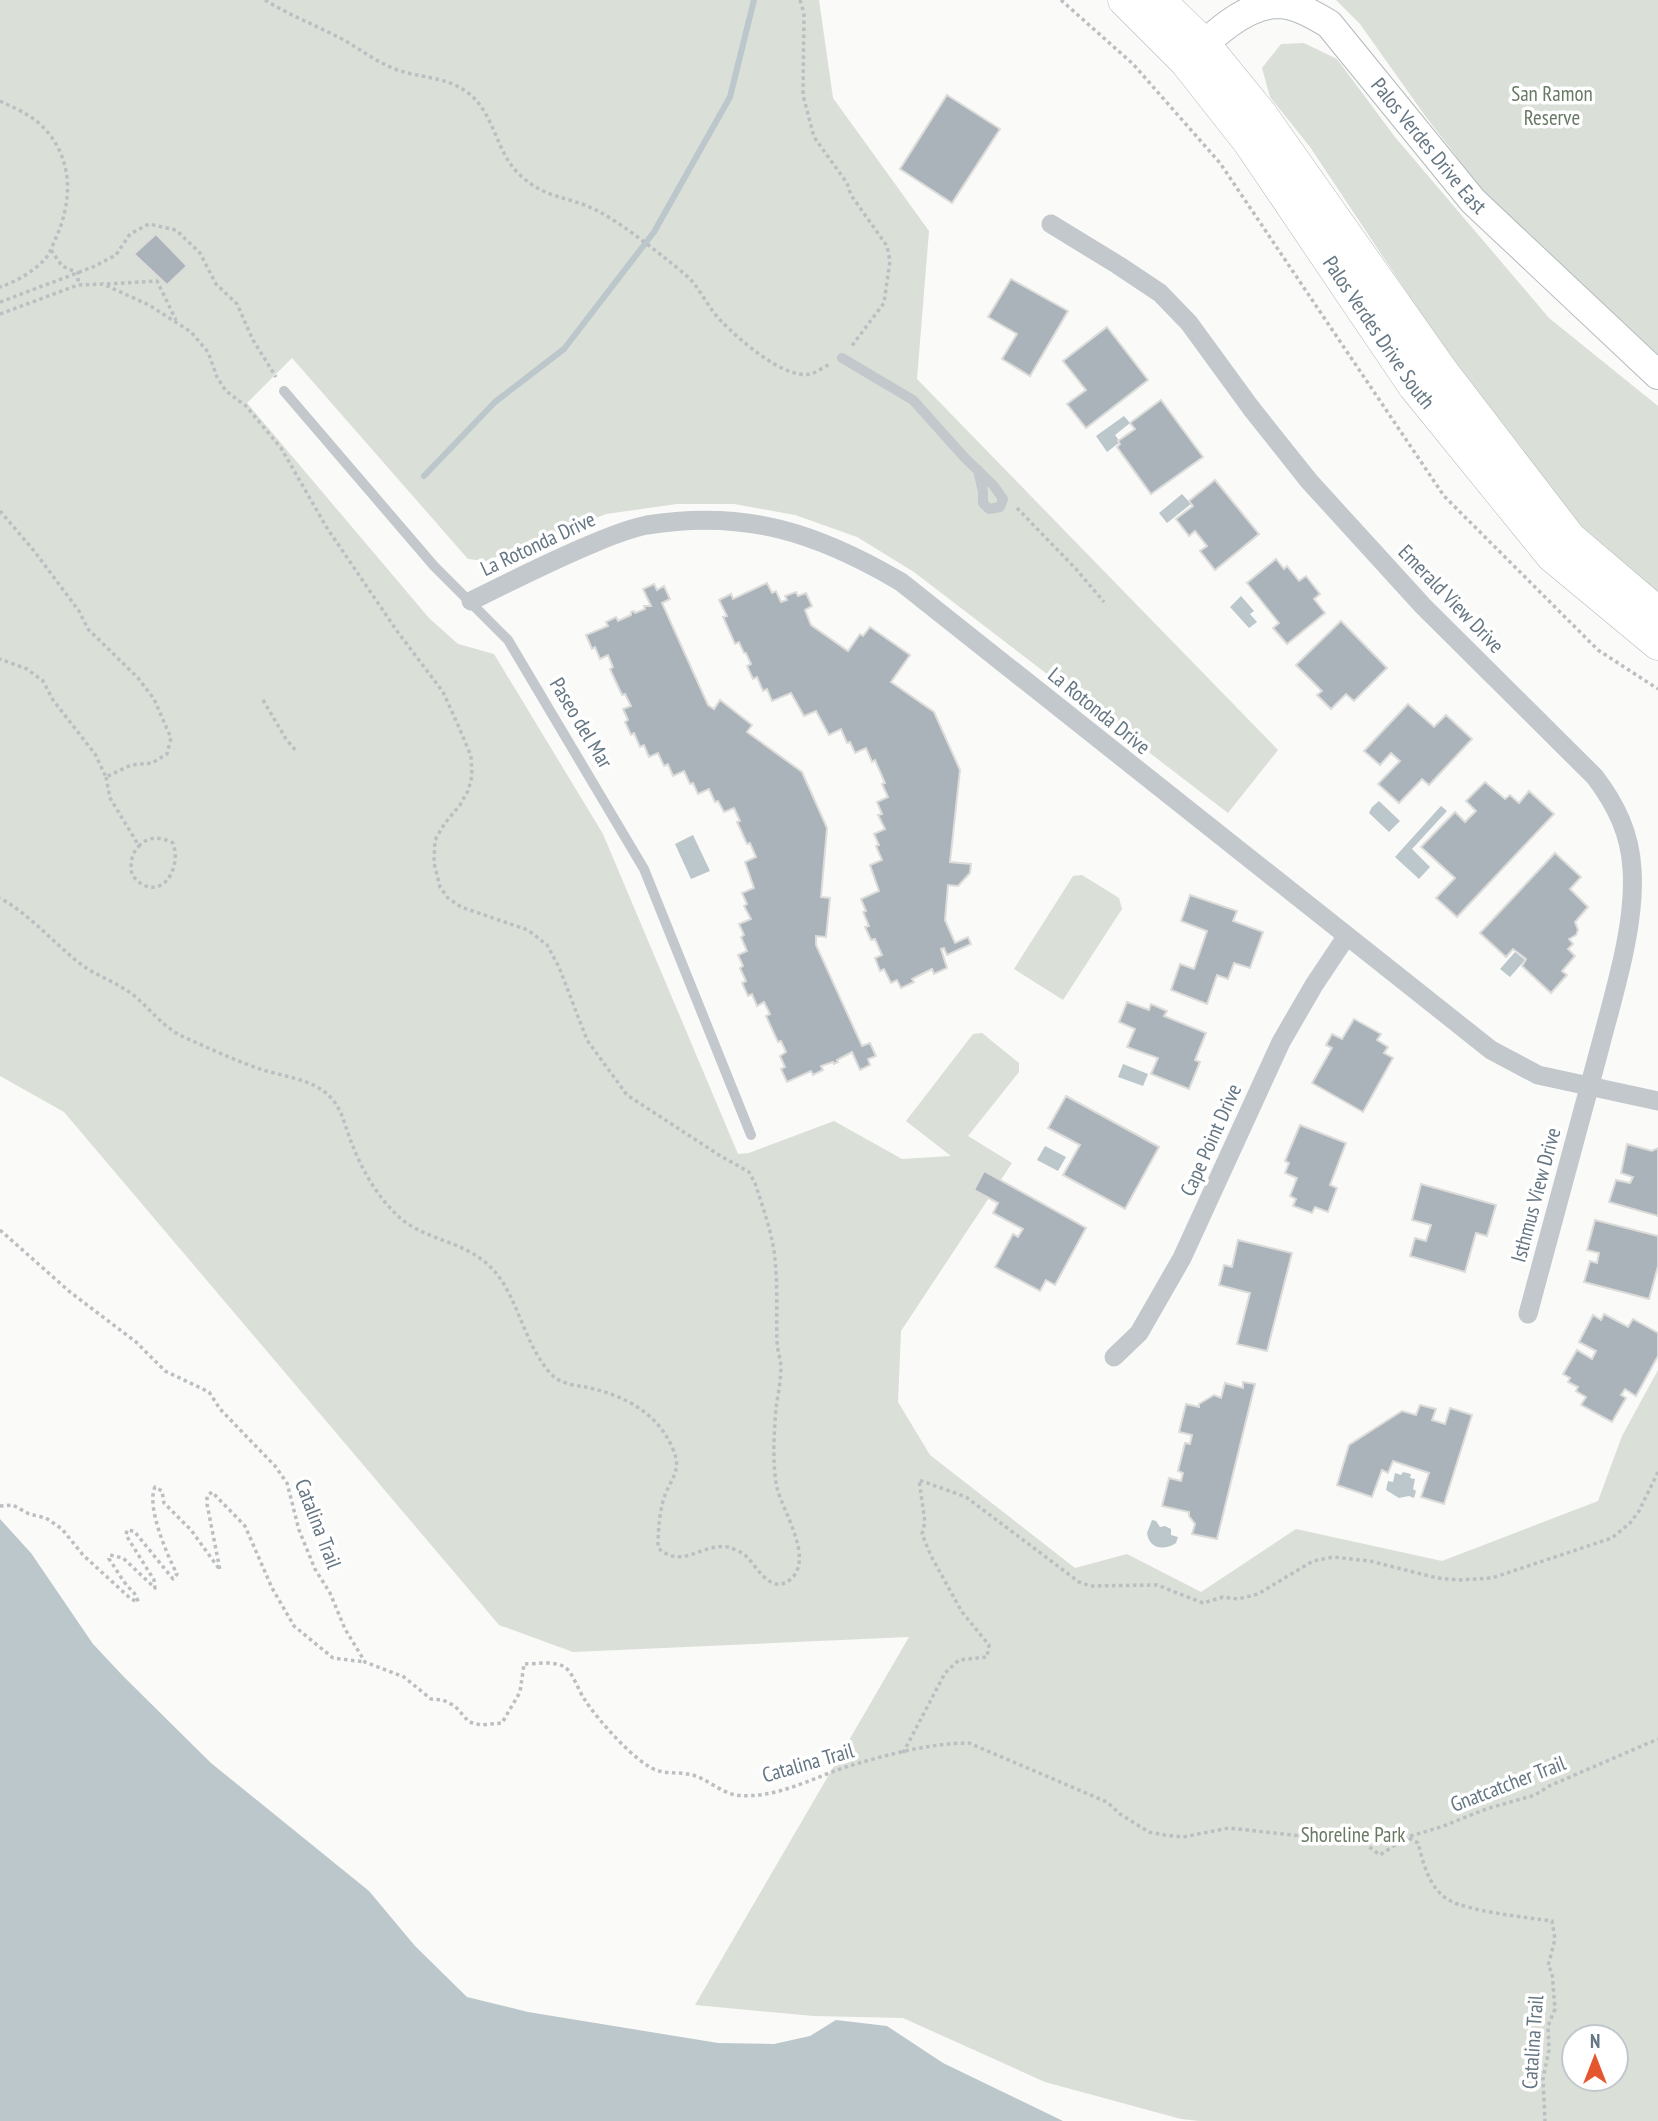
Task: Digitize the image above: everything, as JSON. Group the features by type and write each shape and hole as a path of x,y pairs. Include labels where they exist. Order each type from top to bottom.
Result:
{"main road":[{"name":"Palos Verdes Drive South","path":"1124,0 1195,53 1261,114 1442,371 1570,538 1658,613"},
{"name":"Palos Verdes Drive South","path":"1159,0 1249,142 1414,386 1552,556 1658,644"}],"street":[{"name":"Palos Verdes Drive East","path":"1195,53 1242,16 1265,6 1291,6 1329,24 1473,201 1658,375"},
{"name":"Emerald View Drive","path":"1051,224 1160,293 1189,323 1309,481 1423,606 1595,776 1612,799 1629,845 1633,870 1631,905 1619,973 1589,1087"},
{"name":"La Rotonda Drive","path":"471,601 554,560 611,536 646,526 720,520 793,531 824,542 861,558 901,582 1491,1050 1538,1075 1658,1101"},
{"name":"Cape Point Drive","path":"1114,1357 1139,1334 1182,1258 1281,1042 1346,937"},
{"name":"Isthmus View Drive","path":"1528,1314 1589,1087"}],"lane":[{"path":"842,358 913,400 978,470 1003,499 1000,507 989,509 983,503 984,492 978,470"},
{"name":"Paseo del Mar","path":"284,391 434,566 508,640 644,869 751,1135"}],"path":[{"path":"264,0 289,16 344,40 375,60 401,71 456,86 471,95 492,122 504,154 518,174 536,189 557,199 588,207 613,221 691,280 706,304 723,323 773,363 794,373 810,374 842,358 884,303 890,261 887,246 814,137 803,95 804,13 800,0"},
{"path":"1061,0 1133,64 1220,163 1444,496 1598,650 1658,689"},
{"path":"0,101 41,125 54,142 69,185 68,203 47,258 11,284 0,287"},
{"path":"0,302 78,273 116,255 130,234 149,224 176,230 200,253 216,284 237,304 253,340 284,391"},
{"path":"51,250 62,265 78,273"},
{"path":"78,273 78,285"},
{"path":"0,314 78,285 157,281 177,322"},
{"path":"0,898 30,917 83,966 129,992 175,1033 258,1069 307,1082 333,1100 365,1172 383,1199 399,1217 432,1235 462,1246 481,1258 495,1272 507,1288 533,1348 553,1376 570,1385 617,1396 638,1405 654,1420 673,1448 678,1468 664,1498 659,1523 658,1548 667,1556 681,1557 723,1546 747,1557 761,1576 774,1583 783,1584 793,1577 799,1565 799,1546 778,1489 775,1460 781,1365 777,1343 775,1259 750,1172 719,1156 627,1095 587,1040 569,990 547,945 528,930 461,907 448,898 440,887 434,863 435,840 460,805 472,776 471,756 443,692 397,631 327,528 281,448 246,406 226,391 216,377 208,352 191,332 177,322 149,305 103,284"},
{"path":"1003,499 1020,510 1104,603"},
{"path":"0,511 79,611 88,629 138,678 163,716 171,738 167,754 152,763 131,765 106,776"},
{"path":"0,659 27,669 43,681 53,700 95,754 106,776 110,798 139,846"},
{"path":"263,700 286,740 297,752"},
{"path":"162,837 173,843 177,854 175,865 170,878 161,885 144,886 132,876 131,859 134,850 139,846 150,838 162,837"},
{"name":"Catalina Trail","path":"0,1230 70,1292 136,1342 165,1371 209,1392 220,1409 275,1466 287,1483 299,1530 315,1569 365,1662 404,1677 423,1695 455,1706 470,1722 481,1726 502,1723 508,1715 520,1692 524,1664 557,1665 567,1669 586,1703 629,1753 653,1770 690,1773 735,1795 778,1790 848,1766 903,1753 969,1744 1107,1802 1119,1814 1149,1832 1183,1837 1229,1828 1364,1843 1380,1855 1407,1837 1418,1843 1426,1871 1448,1900 1552,1922 1555,1940 1548,1966 1552,1972 1555,2009 1548,2026 1549,2050 1543,2079 1545,2121"},
{"path":"903,1753 944,1672 959,1660 987,1657 989,1645 962,1612 931,1556 922,1534 925,1522 919,1480 966,1497 1079,1583 1090,1586 1157,1585 1203,1603 1223,1597 1238,1599 1258,1594 1313,1561 1333,1557 1370,1561 1437,1578 1492,1578 1612,1538 1630,1523 1639,1511 1658,1472"},
{"path":"0,1506 13,1506 46,1518 62,1529 83,1555 131,1599 138,1602 136,1593 125,1584 108,1559 110,1555 123,1558 155,1588 154,1580 126,1535 127,1530 134,1531 173,1579 177,1574 158,1533 152,1493 155,1487 162,1491 164,1503 191,1530 219,1570 207,1504 207,1496 212,1492 245,1526 272,1588 294,1626 333,1658 365,1662"},
{"name":"Gnatcatcher Trail","path":"1407,1837 1535,1795 1549,1786 1658,1740"}],"green space":[{"name":"Shoreline Park","path":"0,0 819,0 833,98 929,231 917,379 1278,750 1228,813 914,572 857,537 795,515 734,504 677,504 606,514 486,561 468,559 292,358 247,403 429,618 458,644 494,654 603,834 738,1154 749,1153 834,1121 902,1159 951,1156 906,1121 973,1034 982,1033 1019,1063 1019,1072 968,1136 1012,1163 901,1331 898,1402 930,1455 1075,1568 1127,1554 1201,1592 1296,1529 1442,1561 1598,1501 1622,1436 1658,1370 1658,2121 1181,2119 1045,2082 903,2018 814,2016 695,2005 909,1637 573,1652 499,1625 64,1112 0,1076"},
{"name":"San Ramon Reserve","path":"1336,0 1658,0 1658,355 1487,196 1426,117 1360,24"},
{"path":"1304,43 1337,59 1395,137 1549,318 1658,406 1658,600 1563,511 1501,434 1310,147 1270,97 1262,68 1281,44"},
{"path":"1082,875 1119,898 1122,909 1063,1000 1014,969 1073,876"}],"shaded area":[{"path":"1124,416 1130,423 1115,435 1120,442 1107,452 1096,436"},
{"path":"1182,494 1191,504 1167,523 1159,513"},
{"path":"1241,596 1254,611 1250,614 1257,622 1249,628 1230,607"},
{"path":"1379,801 1400,821 1389,832 1369,813"},
{"path":"1441,806 1447,811 1412,849 1430,867 1419,879 1395,857"},
{"path":"693,835 710,871 691,879 675,844"},
{"path":"1515,952 1525,960 1510,977 1500,969"},
{"path":"1123,1064 1148,1074 1143,1086 1118,1077"},
{"path":"1045,1146 1066,1157 1058,1171 1037,1160"},
{"path":"1403,1472 1411,1474 1410,1478 1415,1479 1414,1498 1399,1498 1386,1490 1388,1481 1393,1482 1395,1473 1401,1475"},
{"path":"0,1519 31,1553 93,1644 124,1677 211,1763 369,1891 415,1946 467,1997 528,2012 718,2043 774,2044 810,2036 836,2020 887,2026 943,2063 1063,2121 0,2121"},
{"path":"1152,1520 1160,1527 1171,1529 1171,1535 1178,1537 1176,1543 1162,1548 1154,1545 1147,1533"}],"building":[{"path":"947,95 1000,129 952,203 900,169"},
{"path":"156,234 187,266 167,285 134,254"},
{"path":"1011,279 1068,311 1030,376 1002,359 1017,334 988,317"},
{"path":"1107,327 1148,380 1086,428 1067,404 1086,390 1063,361"},
{"path":"1161,400 1203,457 1151,494 1117,447 1120,444 1118,441 1135,429 1130,423"},
{"path":"1215,480 1259,534 1215,570 1200,551 1207,546 1195,531 1189,536 1176,519 1193,506 1189,501"},
{"path":"1276,559 1284,569 1287,566 1299,581 1306,576 1320,594 1314,599 1325,613 1287,644 1273,628 1279,623 1247,583"},
{"path":"767,583 772,593 776,591 781,602 787,600 785,596 796,592 798,596 806,593 812,606 805,610 811,625 848,651 860,634 863,636 870,627 910,655 891,682 934,712 960,770 950,862 971,864 970,873 958,886 948,885 945,920 955,943 968,937 971,944 947,955 944,948 941,949 947,968 934,974 932,969 901,988 897,980 891,983 884,969 880,971 875,958 882,955 875,939 871,940 865,927 869,926 861,899 879,891 870,865 882,860 874,834 885,829 878,815 882,814 877,802 888,797 875,760 872,762 866,748 855,753 841,729 829,735 816,711 804,716 791,693 772,701 767,689 763,691 757,677 753,679 747,666 751,664 746,653 739,642 735,644 723,617 727,616 719,600 731,594 733,599"},
{"path":"654,584 657,590 664,586 670,599 662,603 708,705 714,709 720,700 752,725 747,732 802,772 827,828 821,897 830,898 826,937 816,936 816,945 862,1046 870,1043 876,1056 868,1059 870,1065 860,1070 852,1052 834,1064 833,1062 821,1066 823,1070 813,1075 811,1071 787,1082 781,1069 785,1067 780,1056 786,1052 781,1041 778,1042 766,1016 770,1014 764,1002 757,1006 752,994 748,996 742,983 746,981 738,955 747,951 739,924 751,919 744,906 747,904 742,893 754,888 745,862 756,857 750,843 747,844 734,808 724,812 709,789 698,794 684,771 673,776 668,764 664,766 658,753 649,757 644,745 640,747 625,722 628,720 623,709 631,706 625,694 622,695 610,669 613,667 608,655 600,659 586,635 608,626 606,622 616,617 618,621 631,615 631,612 645,609 644,606 651,606 643,589"},
{"path":"1341,621 1387,668 1354,701 1346,694 1331,709 1317,695 1322,691 1296,665"},
{"path":"1408,704 1434,727 1446,715 1472,739 1429,785 1422,779 1399,803 1378,784 1400,761 1391,753 1380,765 1364,751"},
{"path":"1485,782 1505,799 1510,795 1519,803 1529,791 1554,814 1457,917 1436,898 1455,878 1421,847 1455,812 1465,822 1476,811 1466,801"},
{"path":"1555,853 1581,877 1570,889 1588,907 1575,922 1578,930 1576,935 1569,939 1573,944 1568,949 1575,956 1562,971 1567,975 1551,993 1522,966 1526,959 1513,949 1506,957 1480,933"},
{"path":"1190,895 1237,911 1233,921 1263,932 1250,968 1234,963 1228,979 1217,975 1207,1004 1171,990 1180,964 1194,969 1207,931 1181,921"},
{"path":"1127,1002 1149,1010 1151,1004 1167,1011 1164,1016 1206,1033 1195,1060 1200,1062 1189,1089 1151,1074 1158,1058 1127,1047 1135,1029 1119,1022"},
{"path":"1354,1019 1381,1034 1377,1040 1388,1047 1384,1053 1393,1058 1363,1112 1312,1083 1332,1048 1326,1045 1332,1034 1342,1039"},
{"path":"1066,1096 1159,1147 1125,1209 1063,1175 1080,1145 1048,1128"},
{"path":"1300,1125 1346,1143 1330,1185 1337,1188 1328,1212 1315,1207 1312,1213 1293,1206 1296,1199 1290,1196 1297,1178 1285,1173 1289,1163 1285,1161"},
{"path":"1627,1144 1652,1151 1658,1148 1658,1216 1609,1202 1616,1180 1630,1183 1633,1177 1621,1173"},
{"path":"984,1171 1086,1228 1055,1285 1046,1280 1040,1291 995,1267 1013,1234 1018,1237 1023,1229 993,1213 998,1203 974,1190"},
{"path":"1421,1184 1496,1205 1487,1236 1476,1233 1465,1272 1410,1256 1415,1238 1426,1241 1431,1225 1412,1220"},
{"path":"1595,1220 1658,1236 1658,1266 1649,1299 1584,1282 1590,1261 1597,1263 1599,1253 1587,1250"},
{"path":"1238,1240 1292,1253 1267,1351 1237,1344 1250,1293 1219,1285 1224,1265 1232,1267"},
{"path":"1604,1314 1628,1327 1633,1319 1658,1333 1658,1356 1636,1396 1625,1389 1621,1395 1626,1398 1612,1422 1581,1405 1586,1397 1576,1391 1578,1387 1568,1382 1570,1378 1563,1374 1577,1350 1592,1359 1596,1351 1579,1342 1593,1315 1601,1320"},
{"path":"1243,1382 1255,1384 1217,1539 1192,1534 1195,1524 1189,1512 1162,1506 1169,1478 1181,1481 1183,1473 1178,1471 1185,1443 1190,1444 1192,1435 1179,1432 1186,1404 1199,1407 1199,1404 1214,1395 1221,1398 1225,1383 1243,1388"},
{"path":"1420,1405 1436,1409 1432,1420 1445,1424 1450,1408 1472,1415 1444,1504 1421,1497 1429,1473 1393,1461 1388,1473 1382,1470 1372,1497 1337,1485 1349,1445 1402,1411 1416,1415"}],"waterway":[{"path":"424,476 495,402 564,349 654,232 730,97 754,0"}]}
